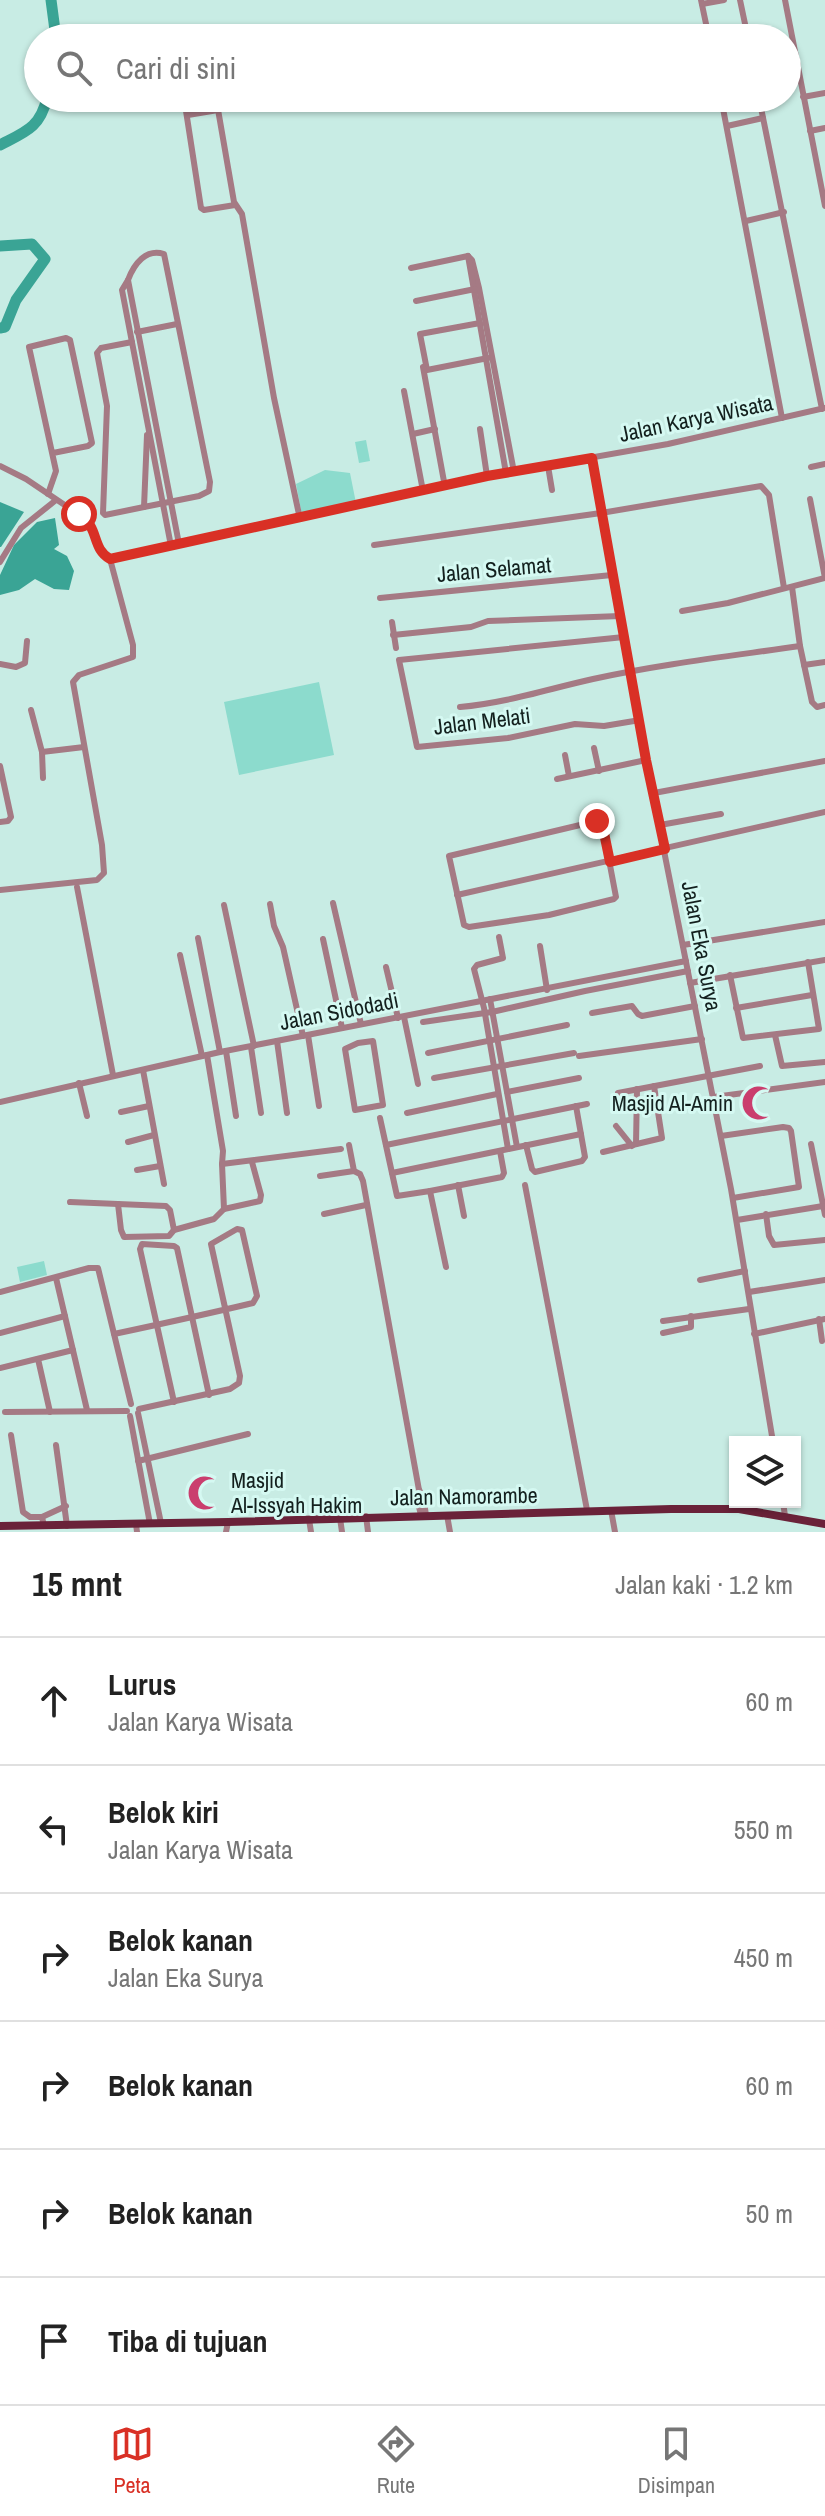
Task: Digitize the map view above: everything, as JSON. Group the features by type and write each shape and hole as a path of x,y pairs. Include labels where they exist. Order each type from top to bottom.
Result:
{"main road":[{"name":"Jalan Namorambe","path":"0,1526 43,1522 122,1528 150,1524 227,1527 366,1516 739,1509 825,1524"}],"street":[{"path":"706,24 702,2 724,0"},
{"path":"740,0 745,24"},
{"path":"785,0 789,24"},
{"path":"801,86 825,206"},
{"path":"803,97 825,93"},
{"path":"187,112 201,208 235,205"},
{"path":"188,115 206,112"},
{"path":"218,112 235,205 242,214 274,398 300,519"},
{"path":"724,112 782,418"},
{"path":"762,112 824,408"},
{"path":"727,126 763,118"},
{"path":"810,131 825,128"},
{"path":"746,221 784,212"},
{"path":"132,342 101,348 97,353 107,406 105,515 203,495 211,488 164,253 153,252 142,258 122,290 134,332 166,502"},
{"path":"411,268 468,256 510,472"},
{"path":"416,301 476,288"},
{"path":"482,322 420,334 427,370 488,358"},
{"path":"134,332 177,324"},
{"path":"416,324 445,487"},
{"path":"134,332 132,342 175,545"},
{"path":"48,494 56,471 29,347 66,338 70,340 92,443 53,453"},
{"path":"404,391 423,491"},
{"name":"Jalan Karya Wisata","path":"110,559 487,476 668,444 824,408"},
{"path":"144,507 148,422"},
{"path":"413,434 435,429"},
{"path":"480,429 487,476"},
{"name":"Jalan Eka Surya","path":"592,458 646,760 733,1198 772,1436"},
{"path":"811,467 825,464"},
{"path":"0,466 92,525 100,551 110,559 134,654 131,659 74,679 104,873 97,880 0,890"},
{"path":"548,466 552,490"},
{"path":"374,545 601,513 754,485 763,487 769,495 812,702 816,706 825,705"},
{"path":"682,611 728,603 825,578 810,499"},
{"path":"0,562 21,528 56,500"},
{"name":"Jalan Selamat","path":"380,598 612,575"},
{"path":"393,635 471,627 488,621 620,616"},
{"path":"392,622 396,648"},
{"name":"Jalan Melati","path":"624,637 399,660 417,747 508,738 575,724 604,726 640,720"},
{"path":"0,664 16,667 25,663 27,641"},
{"path":"460,707 510,701 630,672 800,646"},
{"path":"804,665 825,662"},
{"path":"31,710 42,752 43,778"},
{"path":"42,752 84,747"},
{"path":"594,748 599,771"},
{"path":"565,755 569,776"},
{"path":"557,779 646,760"},
{"path":"654,793 825,761"},
{"path":"0,766 11,817 8,821 0,822"},
{"path":"457,895 825,812"},
{"path":"660,825 721,814"},
{"path":"597,821 602,823 610,862 614,899 549,915 466,927 449,856 597,821"},
{"path":"77,887 113,1075"},
{"path":"333,903 358,1025 358,1043"},
{"path":"270,904 306,1036 319,1106"},
{"path":"224,905 252,1046 261,1113"},
{"path":"683,945 825,922"},
{"path":"380,1118 398,1197 502,1177 504,1150 497,1094 496,1039 482,1001 475,966 501,959 499,937"},
{"path":"198,938 236,1116"},
{"path":"323,939 342,1028"},
{"path":"540,946 547,990"},
{"path":"180,955 223,1151 224,1209"},
{"path":"690,983 825,960"},
{"name":"Jalan Sidodadi","path":"0,1102 252,1046 686,961"},
{"path":"730,975 743,1038 822,1028 812,995 808,962"},
{"path":"386,967 418,1084"},
{"path":"423,1022 488,1012 688,971"},
{"path":"736,1008 812,995"},
{"path":"490,999 488,1040 507,1092 517,1147"},
{"path":"592,1013 632,1006 642,1016 695,1006"},
{"path":"428,1053 567,1025"},
{"path":"775,1035 782,1066 825,1062"},
{"path":"434,1078 577,1054 702,1039"},
{"path":"277,1041 287,1113"},
{"path":"374,1042 383,1105 355,1110 345,1049 358,1043 374,1042"},
{"path":"618,1093 760,1066"},
{"path":"143,1070 164,1184"},
{"path":"507,1092 579,1078"},
{"path":"714,1097 825,1082"},
{"path":"79,1083 87,1116"},
{"path":"603,1152 662,1138 654,1086"},
{"path":"634,1145 637,1089"},
{"path":"407,1113 497,1094"},
{"path":"386,1145 587,1104"},
{"path":"121,1112 149,1106"},
{"path":"526,1145 532,1169 539,1172 582,1161 585,1157 576,1106"},
{"path":"616,1126 634,1145"},
{"path":"721,1136 783,1127 791,1131 799,1187 733,1198"},
{"path":"392,1173 581,1134"},
{"path":"128,1142 154,1135"},
{"path":"811,1144 825,1215"},
{"path":"349,1145 354,1171 361,1177 419,1490 417,1499 423,1515"},
{"path":"222,1164 341,1149"},
{"path":"118,1204 124,1237 171,1235 174,1230 214,1219 224,1209 260,1201 252,1162"},
{"path":"137,1170 160,1166"},
{"path":"320,1176 354,1171"},
{"path":"458,1185 464,1216"},
{"path":"525,1185 587,1510"},
{"path":"430,1191 446,1267"},
{"path":"70,1202 166,1206 170,1210 174,1230"},
{"path":"324,1214 366,1205"},
{"path":"737,1220 823,1206"},
{"path":"766,1214 769,1236 774,1245 825,1240"},
{"path":"5,1412 133,1411 209,1395 237,1385 240,1379 225,1309 211,1244 242,1230 257,1298 252,1303 225,1309 157,1325 114,1334"},
{"path":"174,1402 140,1249 142,1244 177,1248 209,1395"},
{"path":"0,1292 89,1268 100,1269 164,1526"},
{"path":"700,1280 745,1271"},
{"path":"56,1278 87,1410"},
{"path":"749,1292 825,1280"},
{"path":"663,1321 749,1309"},
{"path":"0,1333 65,1316"},
{"path":"663,1333 691,1327 691,1316"},
{"path":"754,1334 822,1319 822,1341"},
{"path":"0,1368 73,1350"},
{"path":"38,1359 50,1412"},
{"path":"133,1411 138,1461 150,1524"},
{"path":"138,1461 248,1434"},
{"path":"11,1435 23,1512 43,1522 66,1506"},
{"path":"56,1445 67,1526"},
{"path":"784,1508 785,1516"},
{"path":"611,1510 615,1532"},
{"path":"447,1515 450,1532"},
{"path":"366,1516 368,1532"},
{"path":"340,1518 342,1532"},
{"path":"309,1519 311,1532"}],"shaded area":[{"path":"366,440 370,461 359,463 355,442"},
{"path":"325,470 350,473 356,503 302,515 296,484"},
{"path":"0,502 24,512 1,547 0,547"},
{"path":"55,518 59,545 54,549 67,556 74,571 69,590 54,589 35,579 19,590 0,595 0,575 14,545 37,522"},
{"path":"319,682 334,755 239,775 224,702"},
{"path":"44,1261 47,1275 20,1282 17,1267"}],"waterway":[{"path":"51,0 54,24"},
{"path":"0,145 36,123 42,112"},
{"path":"0,246 32,244 45,259 16,300 5,327 0,328"}],"place":[{"name":"Masjid Al-Amin","path":"759,1103"},
{"name":"Masjid Al-Issyah Hakim","path":"205,1493"}],"route":[{"path":"79,514 92,525 100,551 110,559 487,476 592,458 665,849 610,862 602,823 597,821"}]}
